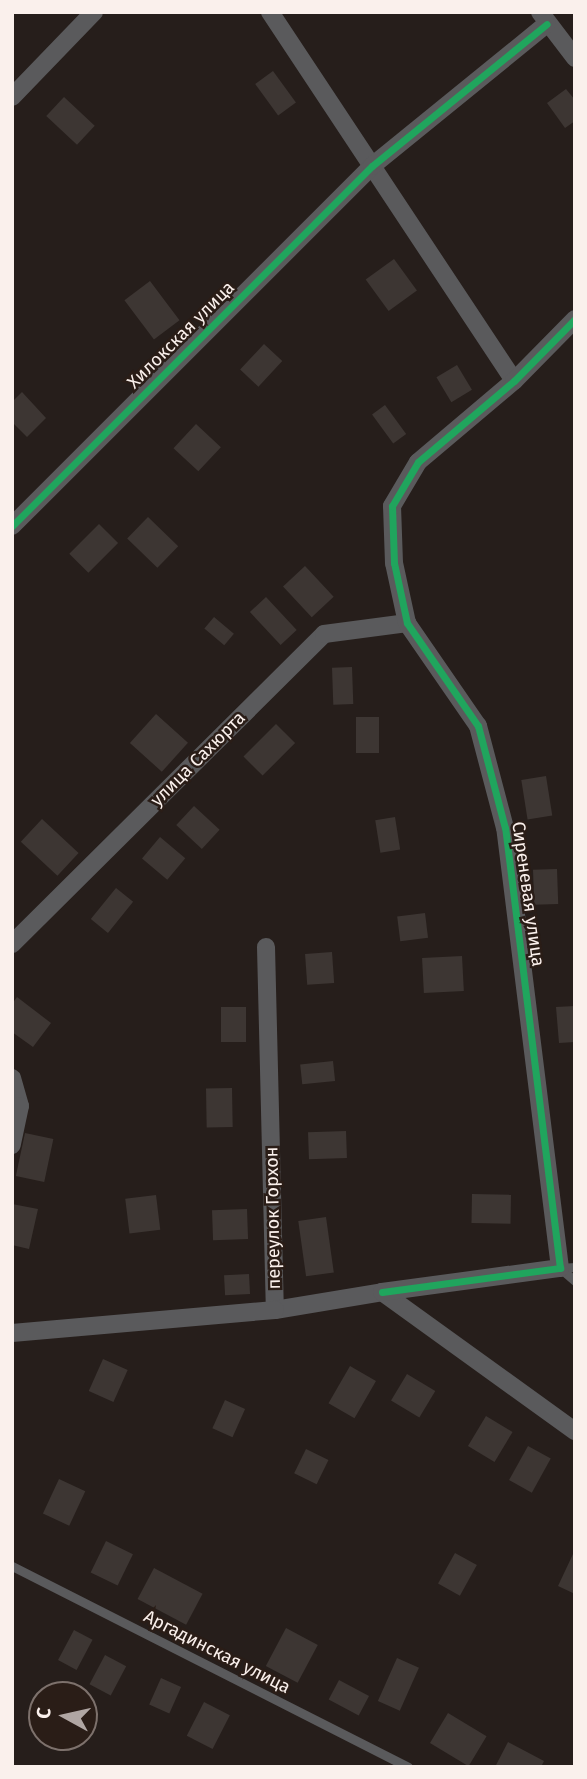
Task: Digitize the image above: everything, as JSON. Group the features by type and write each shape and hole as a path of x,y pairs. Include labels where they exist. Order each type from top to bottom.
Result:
{"street":[{"path":"12,97 94,12"},
{"path":"270,12 514,381 575,319"},
{"path":"543,18 575,58"},
{"name":"Хилокская улица","path":"12,526 372,166 543,18"},
{"name":"Сиреневая улица","path":"514,381 418,461 391,506 394,563 407,623 478,726 505,828 567,1268"},
{"name":"улица Сахюрта","path":"12,944 324,634 407,623"},
{"name":"переулок Горхон","path":"266,947 275,1310 382,1292 567,1268"},
{"path":"12,1078 20,1106 12,1145"},
{"path":"382,1292 575,1431"},
{"path":"12,1333 275,1310"}],"lane":[{"path":"567,1268 575,1281"},
{"name":"Аргадинская улица","path":"12,1566 408,1767"}],"building":[{"path":"273,71 296,103 278,115 255,84"},
{"path":"566,89 575,100 575,121 565,128 547,103"},
{"path":"64,97 95,126 77,145 46,116"},
{"path":"394,259 417,291 389,311 366,280"},
{"path":"150,281 179,320 154,339 124,300"},
{"path":"264,344 282,361 258,387 240,370"},
{"path":"457,365 472,390 451,402 436,377"},
{"path":"22,392 46,418 27,437 12,422 12,402"},
{"path":"385,405 406,434 393,444 372,414"},
{"path":"196,424 221,447 198,471 173,448"},
{"path":"148,517 178,546 157,568 127,539"},
{"path":"99,524 118,543 88,573 69,554"},
{"path":"305,566 334,597 312,617 283,586"},
{"path":"266,597 297,630 281,645 250,612"},
{"path":"214,617 234,634 224,645 204,628"},
{"path":"352,667 353,704 333,705 332,668"},
{"path":"156,714 188,743 162,772 130,743"},
{"path":"356,717 379,717 379,753 356,753"},
{"path":"276,724 295,743 263,776 243,757"},
{"path":"546,776 552,816 528,819 521,780"},
{"path":"194,806 220,830 202,849 176,825"},
{"path":"395,817 400,850 380,853 375,820"},
{"path":"42,819 79,853 57,876 21,842"},
{"path":"160,837 185,858 167,880 142,858"},
{"path":"557,869 558,904 534,905 533,870"},
{"path":"116,888 133,902 108,933 91,919"},
{"path":"425,913 428,938 400,941 397,916"},
{"path":"332,952 334,983 307,985 305,954"},
{"path":"462,956 464,991 424,993 422,958"},
{"path":"17,997 51,1023 33,1047 12,1032 12,1004"},
{"path":"575,1006 575,1042 559,1043 556,1007"},
{"path":"221,1007 246,1007 246,1042 221,1042"},
{"path":"333,1061 335,1081 302,1084 300,1064"},
{"path":"206,1088 232,1088 233,1127 207,1127"},
{"path":"346,1131 347,1158 309,1159 308,1132"},
{"path":"25,1133 53,1139 44,1182 16,1176"},
{"path":"472,1194 511,1195 510,1224 471,1223"},
{"path":"156,1195 160,1230 129,1234 125,1199"},
{"path":"12,1204 38,1209 29,1249 12,1245"},
{"path":"247,1209 248,1239 213,1240 212,1210"},
{"path":"326,1217 334,1272 306,1276 298,1221"},
{"path":"249,1274 250,1294 225,1295 224,1275"},
{"path":"103,1359 128,1370 113,1402 89,1391"},
{"path":"350,1366 376,1381 354,1418 328,1403"},
{"path":"407,1374 435,1391 419,1418 391,1401"},
{"path":"225,1400 245,1409 232,1437 212,1428"},
{"path":"486,1416 513,1432 495,1462 468,1446"},
{"path":"528,1446 551,1459 532,1493 509,1480"},
{"path":"306,1449 328,1460 317,1484 294,1473"},
{"path":"59,1479 85,1491 69,1526 43,1513"},
{"path":"106,1541 133,1554 118,1586 91,1572"},
{"path":"455,1553 477,1565 460,1596 438,1584"},
{"path":"573,1554 575,1555 575,1594 558,1586"},
{"path":"154,1568 203,1594 186,1625 138,1599"},
{"path":"286,1628 318,1645 298,1683 266,1666"},
{"path":"74,1630 93,1640 77,1670 58,1660"},
{"path":"105,1655 126,1666 111,1695 98,1689 98,1681 91,1681"},
{"path":"397,1658 419,1668 400,1711 378,1701"},
{"path":"161,1678 181,1687 169,1713 149,1704"},
{"path":"339,1680 369,1696 359,1715 329,1699"},
{"path":"204,1702 230,1715 213,1749 187,1736"},
{"path":"448,1713 487,1736 469,1766 430,1743"},
{"path":"508,1742 544,1761 541,1767 495,1767"}],"cycle path":[{"path":"12,526 372,166 547,24"},
{"path":"382,1292 560,1268 505,828 478,726 407,623 394,563 392,506 418,462 514,381 575,319"}]}
